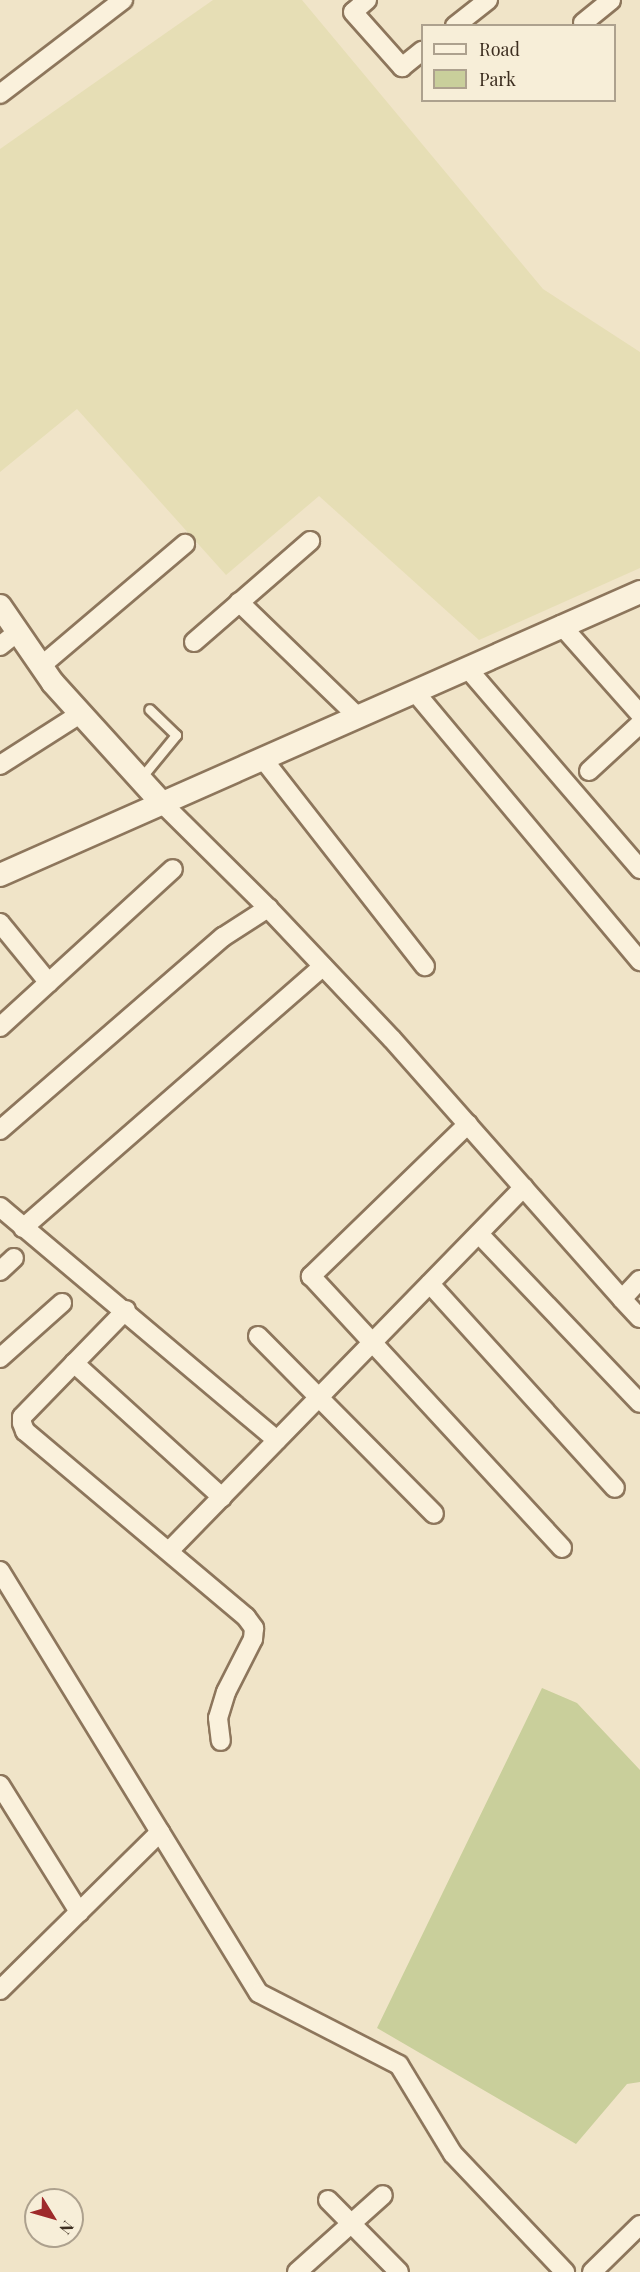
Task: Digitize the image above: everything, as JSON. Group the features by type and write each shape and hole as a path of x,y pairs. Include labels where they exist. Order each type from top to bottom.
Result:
{"street":[{"path":"0,93 123,0"},
{"path":"367,0 353,12 402,67 421,53"},
{"path":"458,24 488,0"},
{"path":"583,23 611,0"},
{"path":"194,642 310,541"},
{"path":"41,666 185,544"},
{"path":"0,875 640,592"},
{"path":"239,602 358,717"},
{"path":"0,606 9,639 41,666 80,714 162,803 323,966 468,1124 640,1318"},
{"path":"561,625 640,714"},
{"path":"468,669 640,869"},
{"path":"415,692 640,961"},
{"path":"0,765 80,714"},
{"path":"590,771 640,724"},
{"path":"263,759 425,966"},
{"path":"0,1027 173,870"},
{"path":"0,1130 222,937 268,908"},
{"path":"0,923 49,983"},
{"path":"23,1228 323,966"},
{"path":"468,1124 311,1276 374,1341 562,1548"},
{"path":"168,1551 524,1187"},
{"path":"0,1207 126,1310 277,1440"},
{"path":"479,1234 640,1403"},
{"path":"622,1299 640,1280"},
{"path":"430,1284 615,1488"},
{"path":"0,1358 62,1303"},
{"path":"126,1310 22,1417 25,1431 246,1617 254,1628 254,1639 225,1692 218,1718 221,1741"},
{"path":"258,1336 434,1514"},
{"path":"75,1363 222,1497"},
{"path":"0,1570 260,1993 399,2065 453,2154 564,2272"},
{"path":"0,1785 79,1912"},
{"path":"0,1990 160,1832"},
{"path":"302,2270 383,2194"},
{"path":"328,2200 399,2272"},
{"path":"592,2272 640,2225"}],"lane":[{"path":"140,778 176,735 149,709"}],"shaded area":[{"path":"213,0 302,0 543,289 640,352 640,568 479,640 319,496 226,575 77,409 0,472 0,149"}],"green space":[{"path":"542,1688 577,1703 640,1770 640,2082 627,2084 576,2144 377,2028"}]}
